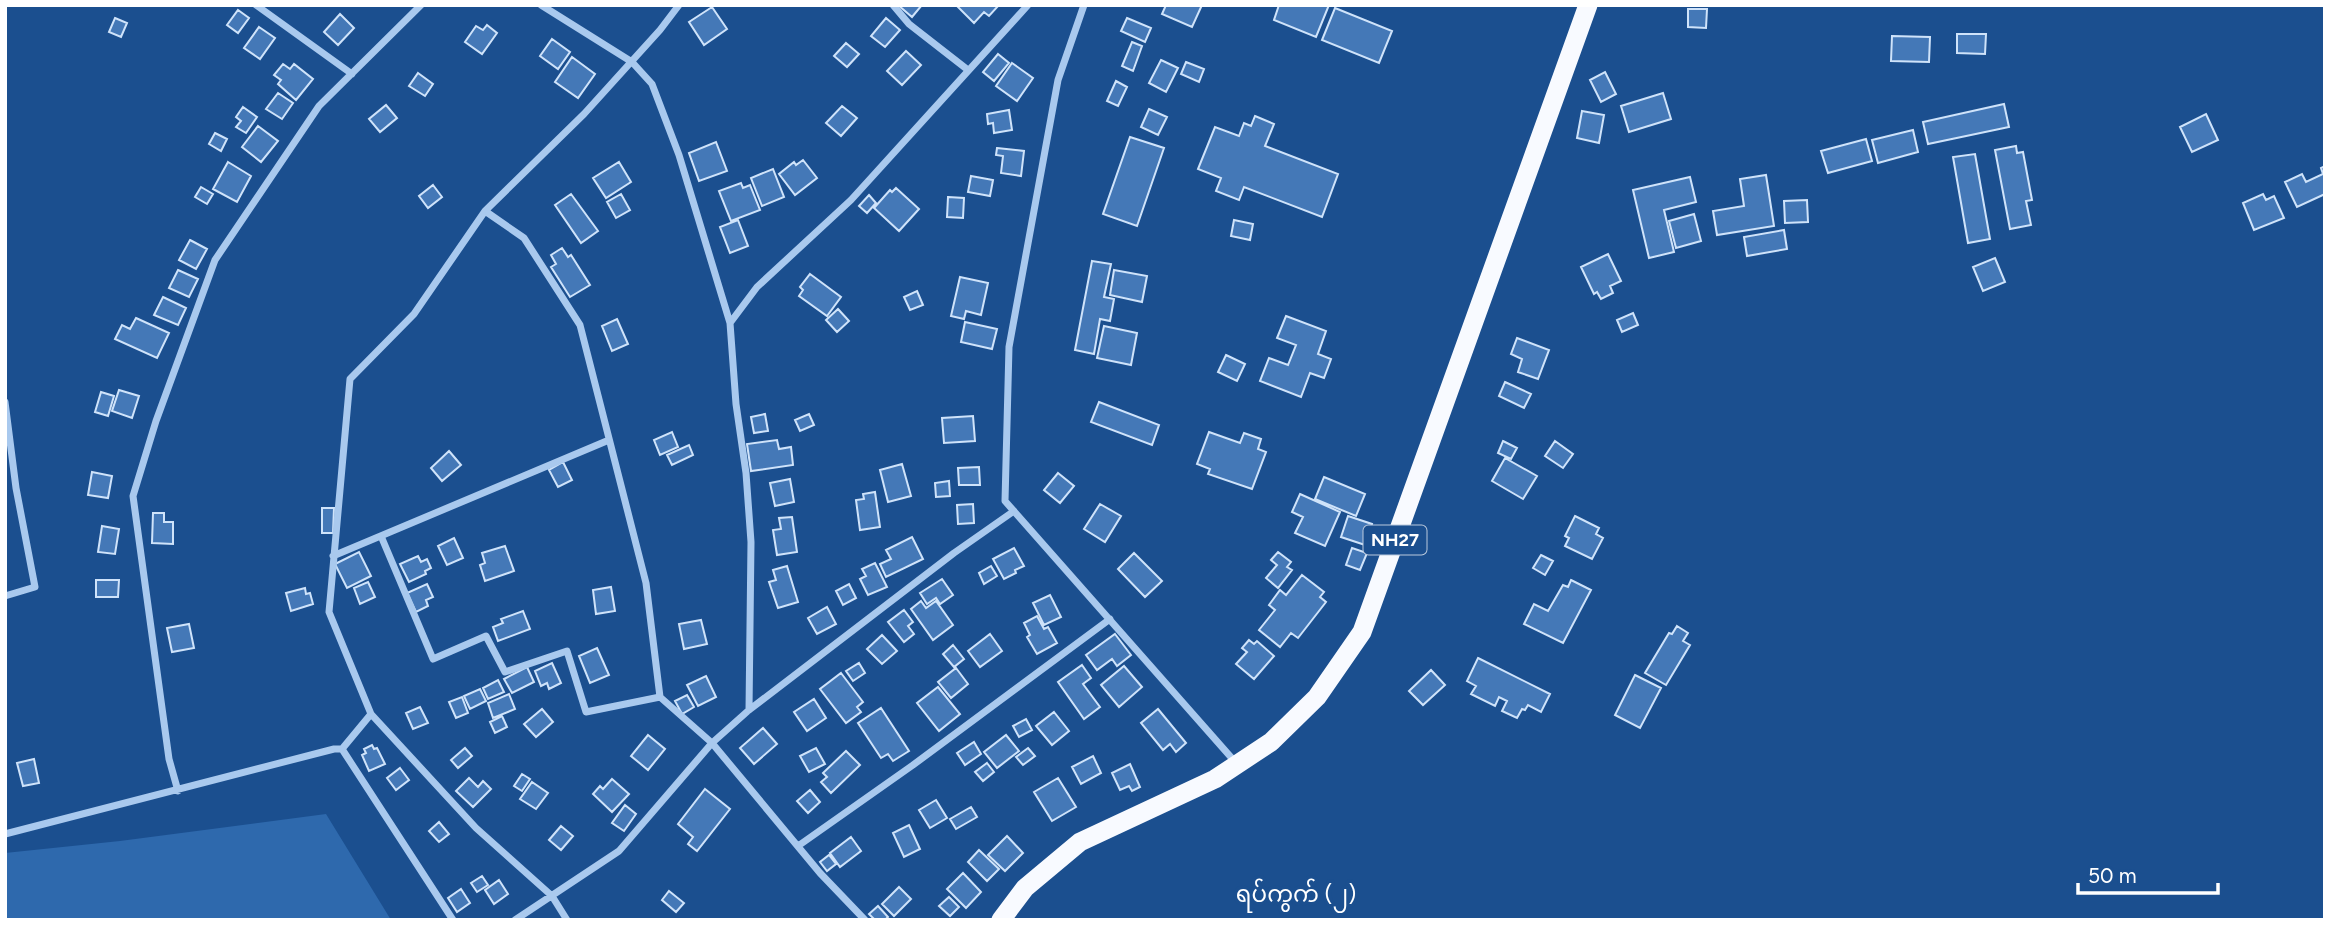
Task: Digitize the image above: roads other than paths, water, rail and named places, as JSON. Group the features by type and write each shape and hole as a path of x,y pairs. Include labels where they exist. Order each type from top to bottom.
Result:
{"highway":[{"name":"NH27","path":"1001,920 1025,887 1080,842 1215,779 1270,741 1317,697 1363,632 1588,5"}],"street":[{"path":"256,5 352,74"},
{"path":"178,790 169,759 133,496 156,421 215,260 319,106 421,5"},
{"path":"541,5 632,62 652,84 679,155 730,323 751,542 748,710"},
{"path":"568,920 552,896 476,828 371,713 330,612 350,379 414,314 485,211 584,114 679,5"},
{"path":"893,5 909,24 968,70"},
{"path":"730,323 757,287 851,200 1028,5"},
{"path":"1084,5 1058,80 1009,346 1005,501 1237,764"},
{"path":"485,211 524,238 580,325 646,583 660,697 712,743 820,873 865,920"},
{"path":"5,402 16,488 35,587 5,596"},
{"path":"333,556 609,440"},
{"path":"5,491 16,488"},
{"path":"515,920 619,851 712,743 748,710 954,553 1014,511"},
{"path":"381,536 433,659 486,636 505,672 567,651 586,712 660,697"},
{"path":"798,846 913,765 1110,619"},
{"path":"342,749 371,713"},
{"path":"5,834 342,749"},
{"path":"342,749 453,920"}],"district":[{"name":"ရပ်ကွက် (၂)","path":"1296,894"}]}
